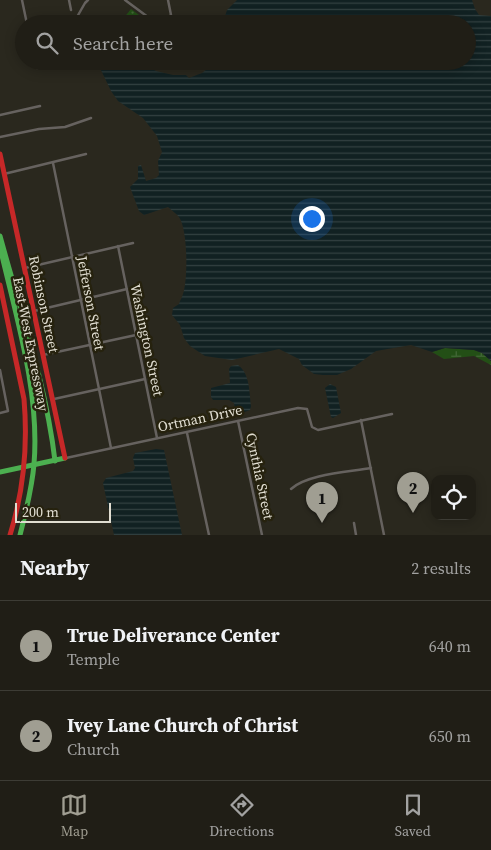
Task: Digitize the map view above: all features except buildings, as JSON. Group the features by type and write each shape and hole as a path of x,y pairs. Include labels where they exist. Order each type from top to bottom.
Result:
{"main road":[{"name":"Robinson Street","path":"0,154 66,458"},
{"path":"0,236 45,399 55,461"},
{"name":"East-West Expressway","path":"0,247 31,390 36,447 25,522 20,535"},
{"name":"East-West Expressway","path":"0,285 24,399 26,450 24,479 10,535"},
{"name":"Ortman Drive","path":"0,472 66,458"}],"street":[{"path":"22,0 25,15"},
{"path":"69,0 71,10"},
{"path":"78,15 84,3 88,0"},
{"path":"125,0 145,15"},
{"path":"168,0 171,11 170,15"},
{"path":"0,115 40,106"},
{"path":"0,137 39,129 65,127 91,118"},
{"path":"4,174 86,154"},
{"name":"Jefferson Street","path":"53,162 111,448"},
{"path":"24,268 133,242"},
{"name":"Washington Street","path":"118,246 157,439"},
{"path":"34,311 127,289"},
{"path":"43,355 136,335"},
{"path":"0,370 8,411 0,413"},
{"path":"53,399 145,379"},
{"name":"Ortman Drive","path":"66,458 302,407 308,412 310,424 318,430 392,414"},
{"path":"361,420 384,535"},
{"name":"Cynthia Street","path":"238,421 262,535"},
{"path":"187,433 209,535"},
{"path":"291,489 308,479 371,468"},
{"path":"354,524 356,535"}],"green space":[{"path":"131,9 139,15 126,15"},
{"path":"445,348 474,350 482,353 491,361 491,365 474,356 444,359 432,352"}],"shaded area":[{"path":"237,0 472,0 479,15 491,16 491,361 482,353 474,350 445,348 432,352 411,345 376,351 351,369 337,375 323,375 314,374 302,365 299,359 279,349 232,360 205,356 190,346 184,338 180,325 172,315 173,308 179,304 183,295 186,278 186,243 182,223 179,217 168,207 144,215 139,211 130,187 138,179 138,166 141,165 146,181 159,175 158,161 162,152 157,136 143,118 118,101 101,70 154,70 173,75 186,75 189,78 206,70 476,70 476,15 225,15 227,10"},
{"path":"238,365 247,378 251,406 250,410 236,415 234,403 229,400 213,400 211,388 230,383 229,369 231,366"},
{"path":"330,384 336,387 341,413 333,418 331,417 325,388"},
{"path":"156,449 164,450 182,535 114,535 103,483 106,478 133,471 135,468 133,458 135,453"}],"traffic: fast":[{"path":"0,236 39,375 55,461"},
{"path":"0,247 30,382 35,437 34,464 29,500 20,535"},
{"path":"0,472 65,458"}],"traffic: jam":[{"path":"0,154 65,458"},
{"path":"0,285 24,399 25,416 25,451 22,485 10,535"}],"place":[{"name":"Ivey Lane Church of Christ","path":"413,513"},
{"name":"True Deliverance Center","path":"322,523"}]}
